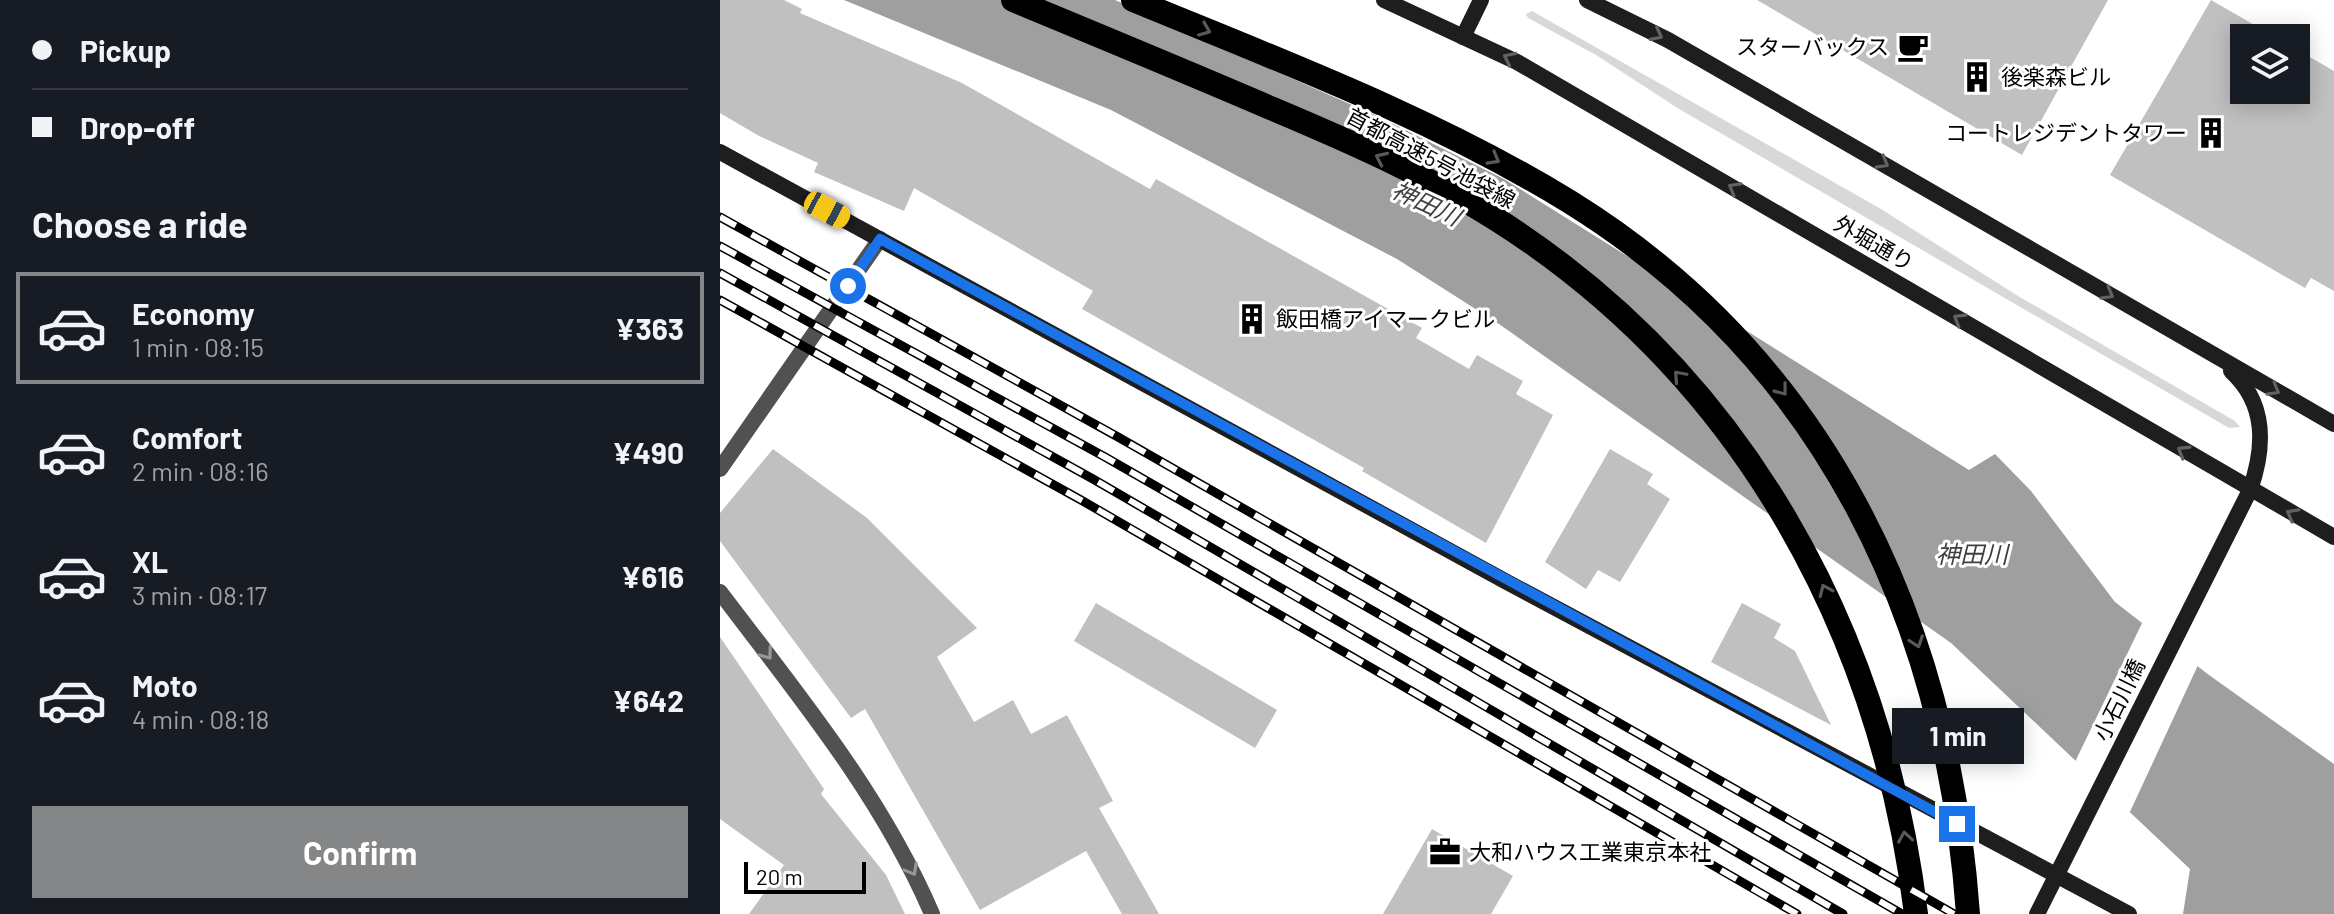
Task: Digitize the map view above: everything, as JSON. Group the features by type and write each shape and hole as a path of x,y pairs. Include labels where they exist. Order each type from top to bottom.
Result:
{"highway":[{"name":"首都高速5号池袋線","path":"1013,0 1309,124 1446,190 1539,248 1581,281 1660,354 1730,436 1789,522 1815,567 1856,663 1886,754 1903,820 1916,914"},
{"name":"首都高速5号池袋線","path":"1133,0 1409,117 1526,177 1572,204 1652,262 1691,294 1758,360 1818,438 1845,483 1873,535 1912,628 1934,699 1950,768 1968,914"}],"street":[{"name":"外堀通り","path":"1384,0 1544,78 2334,537"},
{"path":"1463,37 1481,0"},
{"path":"1587,0 1682,48 2334,424"},
{"path":"720,152 1505,581 2129,914"},
{"path":"720,469 880,239"},
{"name":"小石川橋","path":"2037,914 2250,490 2259,466 2260,420 2242,382 2215,356"},
{"path":"720,592 847,759 917,879 932,914"}],"shaded area":[{"path":"1532,11 1881,209 2018,296 2235,421 2240,427 2229,428 1679,109 1596,55 1528,18 1526,14"}],"water":[{"name":"神田川","path":"844,0 1115,0 1377,116 1504,179 1969,470 1995,454 2031,491 2115,602 2209,675 2334,764 2334,914 2183,914 2190,869 1951,643 1499,324 1397,259 1111,110"}],"pier":[{"path":"2144,619 2199,663 2129,814 2074,764"}],"building":[{"path":"720,0 784,0 802,9 800,13 962,83 1150,189 1156,179 1422,328 1416,338 1469,369 1477,355 1523,381 1516,394 1553,415 1486,543 1362,471 1364,468 1082,309 1093,291 914,188 904,211 814,172 818,163 759,136 720,113"},
{"name":"後楽森ビル","path":"1757,0 2108,0 2022,155"},
{"name":"コートレジデントタワー","path":"2211,0 2253,24 2230,24 2230,104 2310,104 2310,57 2334,71 2334,291 2311,278 2305,288 2110,175"},
{"path":"773,449 867,518 977,628 937,657 974,722 1013,700 1031,734 1067,715 1113,801 1099,808 1159,914 1122,914 1086,851 980,910 865,709 851,718 720,541 720,513"},
{"path":"1610,449 1653,474 1647,484 1670,499 1620,582 1598,570 1586,589 1545,562"},
{"path":"1096,603 1277,710 1255,748 1074,641"},
{"path":"1742,603 1781,624 1774,638 1795,651 1831,725 1711,662"},
{"path":"720,637 824,789 821,794 886,875 905,914 749,914 784,865 720,819"},
{"name":"大和ハウス工業東京本社","path":"1432,829 1513,876 1491,914 1383,914"}],"railway":[{"path":"720,217 1118,437 1954,914"},
{"path":"720,246 1105,457 1902,914"},
{"path":"720,273 1093,479 1843,914"},
{"path":"720,300 1081,500 1797,914"}],"place":[{"name":"スターバックス","path":"1913,47"},
{"name":"後楽森ビル","path":"1977,77"},
{"name":"コートレジデントタワー","path":"2211,133"},
{"name":"飯田橋アイマークビル","path":"1252,319"},
{"name":"大和ハウス工業東京本社","path":"1445,852"}],"route":[{"path":"848,286 880,239 1957,824"}]}
